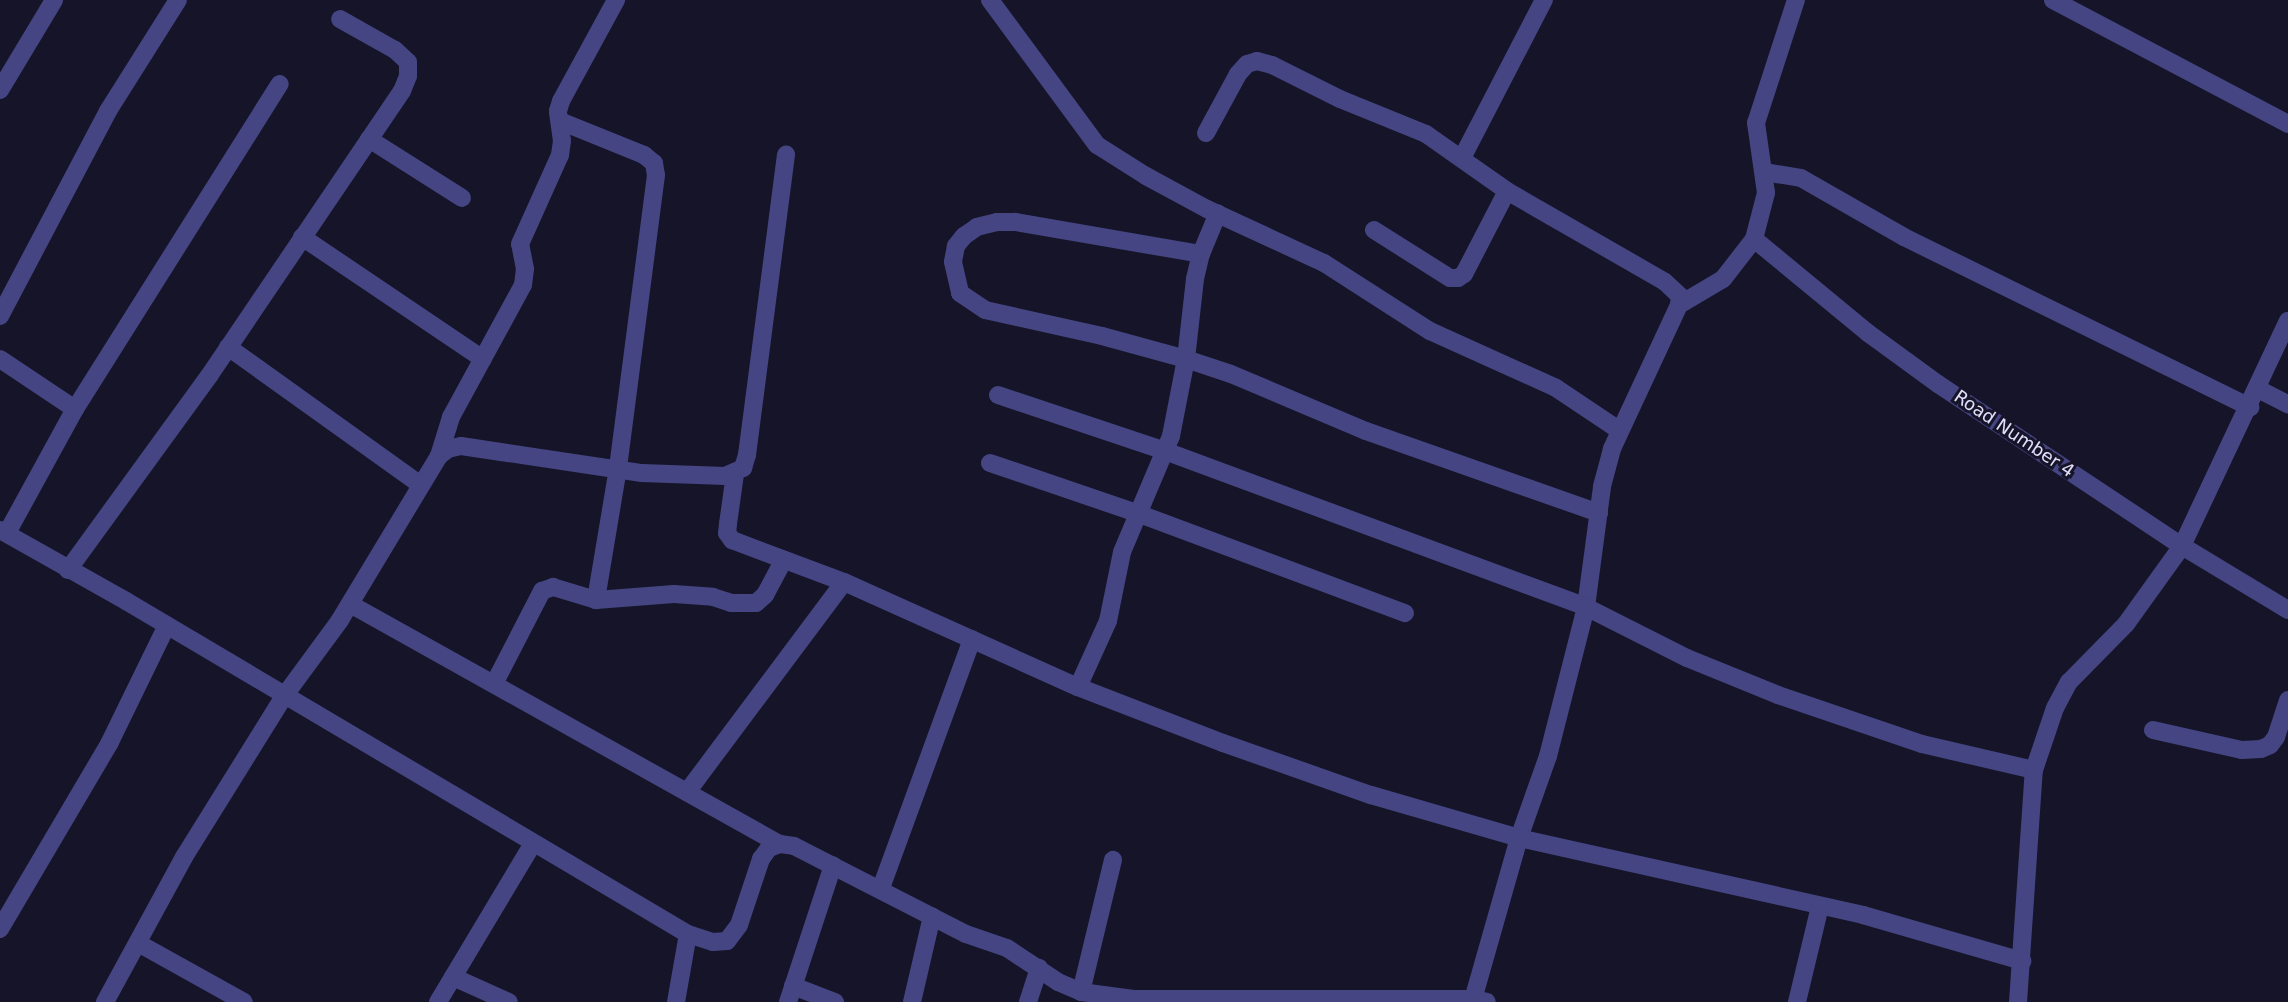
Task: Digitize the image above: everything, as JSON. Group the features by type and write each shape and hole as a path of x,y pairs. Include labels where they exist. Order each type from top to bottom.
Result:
{"street":[{"path":"0,90 54,0"},
{"path":"0,316 108,111 178,0"},
{"path":"105,1002 184,857 285,695 351,604 439,456 451,417 523,285 525,269 520,244 560,155 558,111 561,101 616,0"},
{"path":"990,0 1097,145 1146,176 1218,214 1324,263 1430,331 1469,351 1556,388 1619,430"},
{"path":"1462,158 1544,0"},
{"path":"1679,305 1723,279 1754,239 1766,193 1756,123 1796,0"},
{"path":"2053,0 2288,124"},
{"path":"68,569 228,347 402,91 408,76 408,62 395,50 340,19"},
{"path":"351,604 780,844 794,846 881,888 966,934 1007,948 1058,982 1081,992 1134,999 1480,1000 1520,838 1548,756 1586,607 1602,487 1619,430 1679,305 1677,290 1507,191 1462,158 1408,124 1340,99 1272,65 1258,61 1247,64 1238,74 1206,133"},
{"path":"280,84 75,410 3,532 167,625 688,934 713,942 727,941 738,925 761,859 769,848 780,844"},
{"path":"560,121 644,155 654,163 656,174 618,468 596,600"},
{"path":"369,139 462,198"},
{"path":"439,456 448,449 461,446 642,472 735,474 743,468 747,455 786,155"},
{"path":"1764,172 1810,183 1904,237 2249,407"},
{"path":"1374,230 1450,278 1458,278 1464,274 1507,191"},
{"path":"1078,687 1108,621 1115,574 1138,513 1166,451 1176,419 1195,279 1201,254 1218,214"},
{"path":"1201,254 1016,222 997,222 977,227 964,236 956,246 953,262 960,293 985,310 1102,336 1186,359 1231,374 1366,431 1599,513"},
{"path":"302,237 483,359"},
{"name":"Road Number 4","path":"1754,239 1868,332 1938,384 2182,547 2288,610"},
{"path":"2018,1002 2034,770 2055,708 2069,682 2126,624 2182,547 2288,321"},
{"path":"228,347 421,485"},
{"path":"0,359 75,410"},
{"path":"2258,389 2288,404"},
{"path":"998,395 1166,451 1586,607 1687,658 1778,695 1922,744 2034,770"},
{"path":"990,463 1138,513 1405,613"},
{"path":"735,474 727,533 743,546 845,582 1078,687 1223,743 1371,796 1520,838 1863,915 2022,961"},
{"path":"494,684 542,591 553,587 596,600 674,594 713,597 732,603 756,603 765,595 784,560"},
{"path":"687,792 845,582"},
{"path":"0,929 109,744 167,625"},
{"path":"881,888 972,639"},
{"path":"2153,730 2242,750 2261,749 2270,745 2276,737 2288,700"},
{"path":"438,1002 533,843"},
{"path":"1081,992 1113,860"},
{"path":"833,865 790,994 835,1002"},
{"path":"1797,1002 1820,906"},
{"path":"912,1002 932,916"},
{"path":"676,1002 688,934"},
{"path":"138,943 244,1002"},
{"path":"1028,1002 1038,968"},
{"path":"453,977 509,1002"}]}
